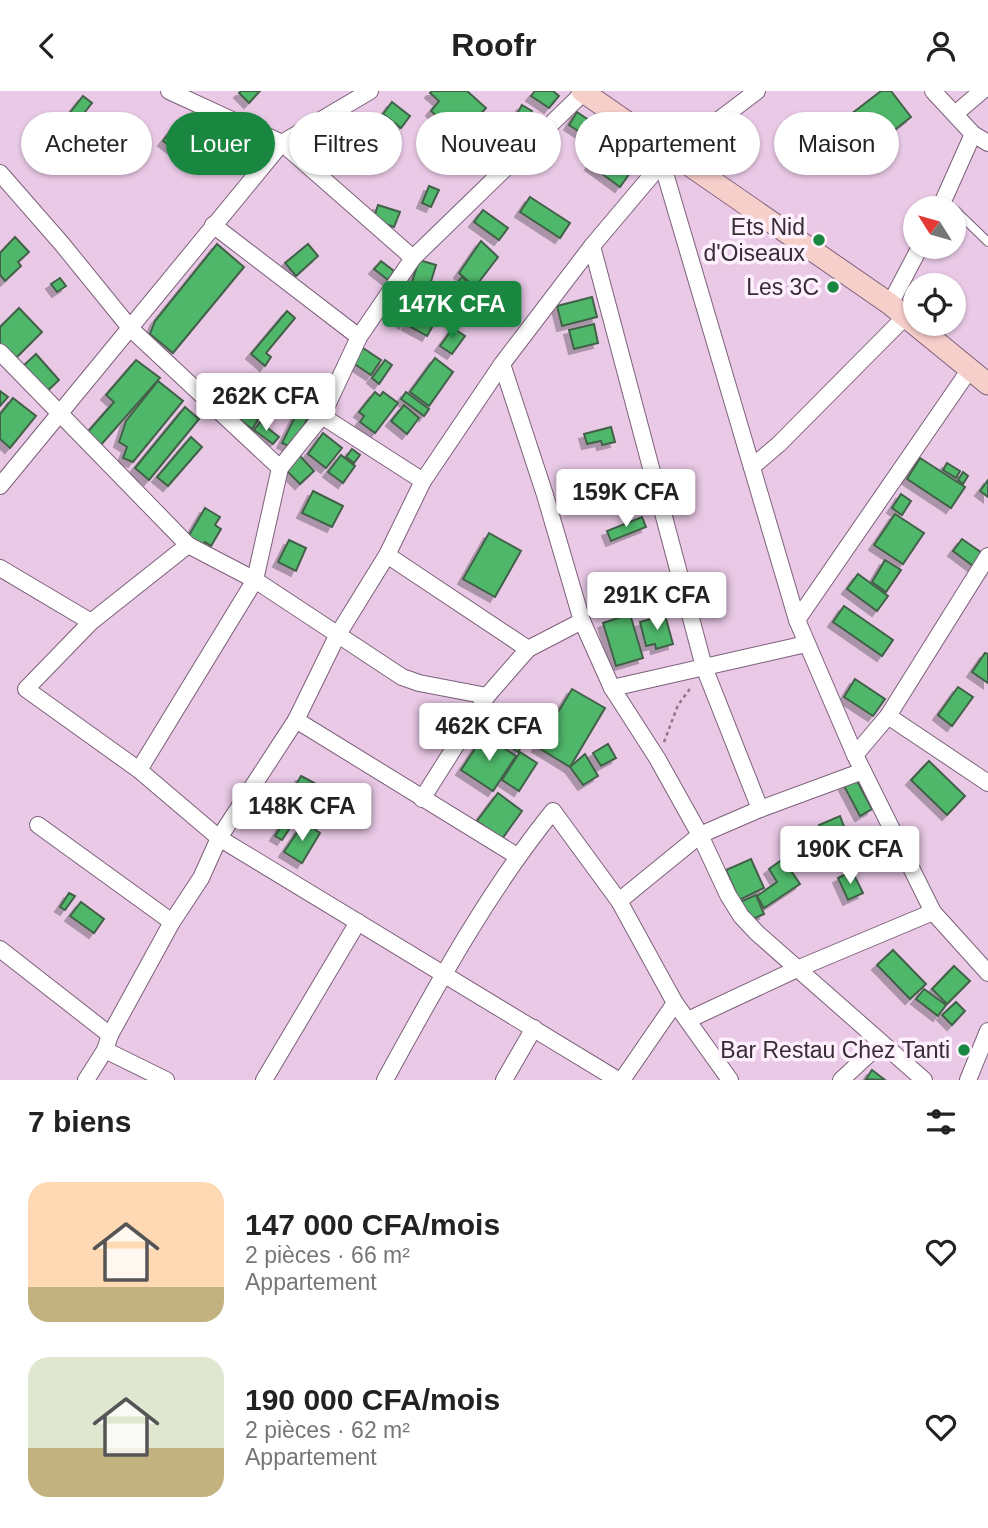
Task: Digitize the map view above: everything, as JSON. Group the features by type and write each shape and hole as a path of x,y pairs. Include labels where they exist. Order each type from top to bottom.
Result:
{"main road":[{"path":"583,91 609,112"},
{"path":"692,175 898,310 988,384"}],"street":[{"path":"169,91 282,143 412,258"},
{"path":"139,770 255,580 280,468 322,416 359,337 412,258 583,91"},
{"path":"933,91 973,134 988,143"},
{"path":"955,114 982,91"},
{"path":"728,112 754,92"},
{"path":"0,486 282,143 359,93"},
{"path":"951,196 973,134"},
{"path":"86,1080 172,922 201,878 219,838 296,720 337,636 387,555 423,481 502,364 592,246 654,175"},
{"path":"672,175 752,467 806,644 855,755 933,912 988,972"},
{"path":"3,183 62,244 131,329 280,468"},
{"path":"212,225 359,337"},
{"path":"592,246 704,667 760,809"},
{"path":"752,467 779,444 898,310 916,259"},
{"path":"0,352 188,545 255,580 402,677 419,683 487,696"},
{"path":"502,364 545,495 582,621 612,688 657,758 700,835 728,895 741,916 797,969 924,1080"},
{"path":"797,620 970,369"},
{"path":"322,416 423,481"},
{"path":"188,545 91,622 26,689 139,770 219,838 620,1080 675,1003"},
{"path":"387,555 528,649"},
{"path":"855,755 888,716 988,555"},
{"path":"0,568 91,622"},
{"path":"422,799 487,696 528,649 582,621"},
{"path":"612,688 806,644"},
{"path":"888,716 988,783"},
{"path":"296,720 517,856"},
{"path":"619,901 700,835 760,809 863,771"},
{"path":"385,1080 444,972 517,856 553,811 619,901 675,1003 730,1080"},
{"path":"38,825 172,922"},
{"path":"688,1020 797,969 933,912"},
{"path":"264,1080 358,922"},
{"path":"0,949 108,1042 161,1079"},
{"path":"504,1080 534,1028"},
{"path":"968,1080 988,1031"},
{"path":"841,1080 881,1043"}],"lane":[{"path":"966,222 988,242"}],"path":[{"path":"657,758 678,705 704,667"}],"building":[{"path":"260,91 249,103 239,93"},
{"path":"467,91 486,108 482,112 432,112 439,101 430,93"},
{"path":"535,91 553,91 559,96 549,108 531,96"},
{"path":"881,91 891,91 911,117 899,126 899,112 854,112"},
{"path":"83,96 92,103 85,112 70,112"},
{"path":"392,102 410,116 402,127 402,112 384,112"},
{"path":"522,105 532,111 531,112 518,112"},
{"path":"575,115 575,129 569,125"},
{"path":"604,175 629,175 620,187"},
{"path":"429,186 439,190 431,207 422,203"},
{"path":"530,197 570,223 560,238 520,212"},
{"path":"378,205 400,212 394,227 373,220"},
{"path":"483,210 508,228 499,240 474,222"},
{"path":"15,237 29,252 18,262 21,266 5,281 0,275 0,253"},
{"path":"481,241 498,257 475,287 459,273"},
{"path":"217,244 244,267 173,353 150,334 155,321"},
{"path":"308,244 318,256 296,276 285,263"},
{"path":"419,260 436,265 426,298 409,291"},
{"path":"381,261 394,271 388,280 374,269"},
{"path":"462,277 472,286 467,293 456,284"},
{"path":"60,278 66,286 57,292 51,284"},
{"path":"394,288 418,302 404,324 400,321 408,306 390,295"},
{"path":"592,297 597,317 562,326 557,306"},
{"path":"418,306 438,317 427,336 407,325"},
{"path":"19,308 42,332 15,359 0,344 0,327"},
{"path":"287,311 295,318 266,353 271,357 265,366 251,354"},
{"path":"594,324 598,343 574,349 569,330"},
{"path":"453,328 465,336 452,354 440,346"},
{"path":"363,348 381,360 371,375 353,363"},
{"path":"36,354 59,380 45,393 22,367"},
{"path":"435,358 453,372 429,406 410,392"},
{"path":"136,360 160,378 99,447 85,435 114,402 106,395"},
{"path":"385,360 392,365 379,384 372,378"},
{"path":"158,381 183,401 133,462 123,458 127,447 119,442 126,421"},
{"path":"0,391 8,397 0,406"},
{"path":"375,392 380,396 383,392 398,403 375,433 360,422 364,416 359,412"},
{"path":"406,392 429,409 424,416 401,399"},
{"path":"13,398 36,416 10,448 0,439 0,414"},
{"path":"304,399 314,405 293,448 282,443"},
{"path":"404,405 419,418 407,434 391,421"},
{"path":"185,407 199,419 149,480 135,468"},
{"path":"246,410 258,420 252,429 239,419"},
{"path":"260,422 279,437 273,444 254,430"},
{"path":"611,427 615,442 587,444 584,434"},
{"path":"323,433 342,448 326,468 308,454"},
{"path":"191,437 202,447 168,486 157,477"},
{"path":"352,449 360,455 354,463 346,457"},
{"path":"299,455 314,471 300,484 285,469"},
{"path":"341,455 355,466 343,483 328,472"},
{"path":"920,458 965,487 951,508 907,479"},
{"path":"947,463 960,471 956,478 943,470"},
{"path":"963,472 968,476 963,484 958,480"},
{"path":"988,480 988,497 980,491"},
{"path":"625,482 630,500 613,505 608,487"},
{"path":"313,491 343,506 332,527 302,513"},
{"path":"901,494 911,501 902,515 892,508"},
{"path":"205,508 220,517 215,525 221,529 211,546 205,542 203,546 188,537"},
{"path":"895,514 924,533 903,564 874,545"},
{"path":"642,517 646,527 611,541 607,531"},
{"path":"489,533 521,551 495,597 463,579"},
{"path":"962,539 982,553 973,566 953,551"},
{"path":"289,540 306,548 296,571 278,562"},
{"path":"885,560 901,570 886,592 872,582"},
{"path":"858,574 888,596 877,611 847,589"},
{"path":"844,606 893,640 882,656 833,622"},
{"path":"630,614 643,658 616,666 603,623"},
{"path":"665,615 673,644 656,649 655,644 646,646 640,622"},
{"path":"985,653 988,654 988,683 972,672"},
{"path":"855,679 885,699 873,716 844,697"},
{"path":"958,687 973,697 952,726 938,715"},
{"path":"572,689 605,708 570,767 537,747"},
{"path":"527,705 542,714 538,722 523,713"},
{"path":"516,723 530,733 518,752 503,742"},
{"path":"484,735 516,756 493,791 461,770"},
{"path":"608,744 616,758 601,766 593,753"},
{"path":"520,752 537,763 519,791 502,780"},
{"path":"585,754 598,776 583,785 570,767"},
{"path":"929,761 965,796 947,815 911,780"},
{"path":"301,776 318,785 298,819 282,809"},
{"path":"856,779 872,809 860,816 844,786"},
{"path":"498,793 522,811 502,839 477,821"},
{"path":"257,794 270,804 256,822 243,813"},
{"path":"840,816 851,845 831,854 819,825"},
{"path":"304,822 320,833 302,863 284,852"},
{"path":"283,823 290,828 282,840 275,836"},
{"path":"751,859 764,888 739,900 726,870"},
{"path":"783,859 800,884 764,908 757,896 777,882 769,869"},
{"path":"852,871 863,893 848,900 838,878"},
{"path":"69,893 75,896 65,910 60,907"},
{"path":"756,895 764,914 749,921 740,902"},
{"path":"81,902 104,919 94,933 70,916"},
{"path":"893,950 926,984 910,999 877,965"},
{"path":"954,966 970,981 947,1004 932,989"},
{"path":"924,989 946,1005 938,1016 916,999"},
{"path":"956,1002 965,1011 952,1025 942,1015"},
{"path":"872,1070 885,1080 866,1079"}],"place":[{"name":"Ets Nid d'Oiseaux","path":"819,240"},
{"name":"Les 3C","path":"833,287"},
{"name":"Bar Restau Chez Tanti","path":"964,1050"}]}
